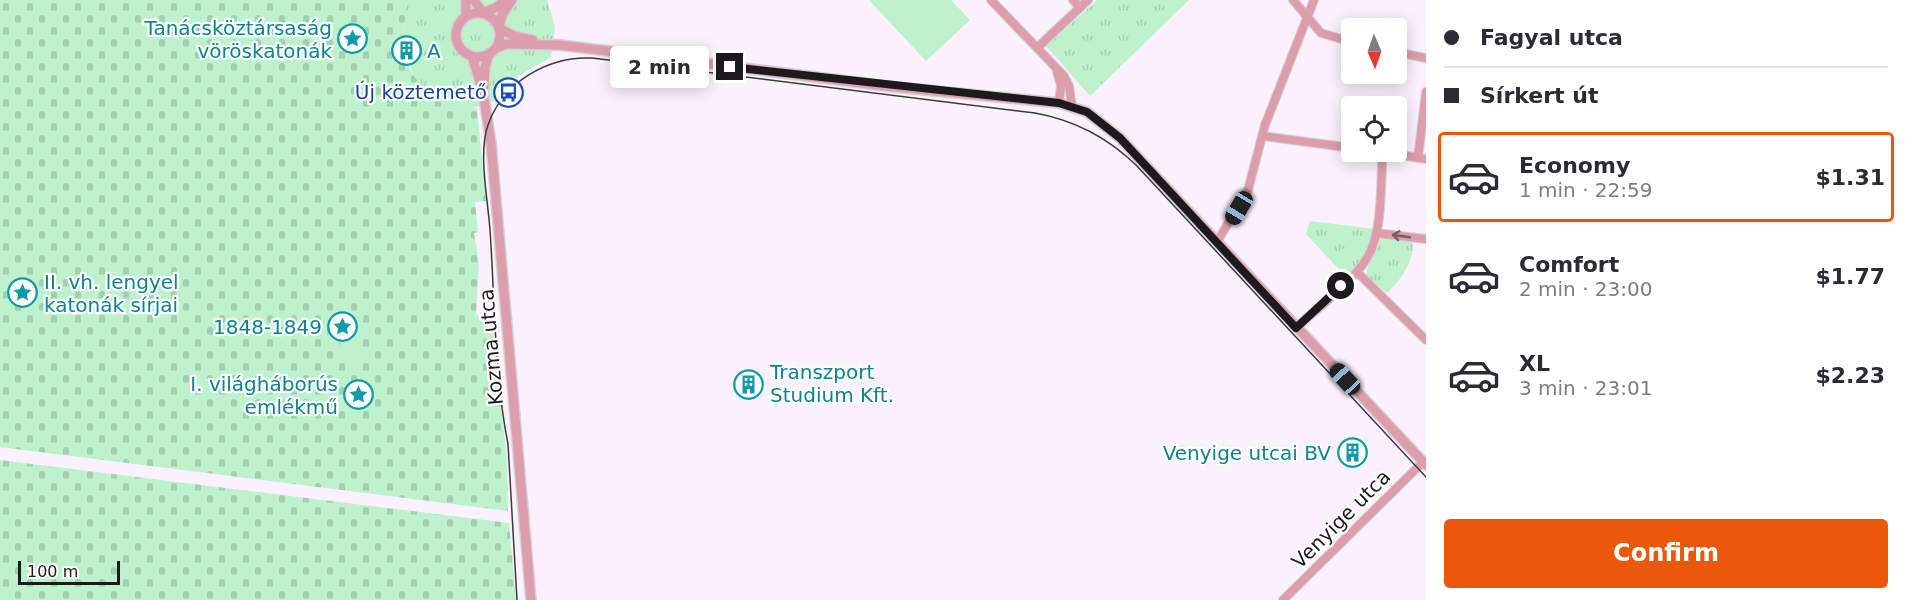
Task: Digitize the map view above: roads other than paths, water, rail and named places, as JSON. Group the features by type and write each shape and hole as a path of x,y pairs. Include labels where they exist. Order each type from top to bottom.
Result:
{"street":[{"name":"Kozma utca","path":"466,0 466,16 457,26 456,37 460,48 472,56 483,92 497,201 531,600"},
{"path":"474,0 483,13 492,17 500,28 513,36 550,45"},
{"path":"466,16 493,10 505,0"},
{"name":"Kozma utca","path":"483,92 485,67 500,39 502,15 512,0"},
{"path":"991,0 1067,80 1072,106"},
{"path":"1073,0 1079,7"},
{"path":"1037,48 1088,0"},
{"path":"1293,0 1321,33 1341,39"},
{"path":"1217,242 1245,199 1265,125 1314,0"},
{"path":"472,56 478,58 507,44 550,45 1072,106 1095,117 1120,138 1424,463"},
{"path":"1407,54 1426,58"},
{"path":"1054,66 1060,80 1059,103"},
{"path":"1407,156 1422,159 1426,92"},
{"path":"1263,136 1341,147"},
{"path":"1296,328 1357,272 1369,254 1376,232 1382,162"},
{"path":"1376,232 1426,239"},
{"path":"1357,272 1426,340"},
{"name":"Venyige utca","path":"1282,600 1424,463"}],"tram line":[{"path":"517,600 508,444 497,364 485,177 485,136 495,110 516,84 544,67 576,59 592,58 1035,113 1077,125 1114,146 1136,165 1426,477"}],"place":[{"name":"Tanácsköztársaság vöröskatonák","path":"353,39"},
{"name":"A","path":"406,51"},
{"name":"Új köztemető","path":"508,92"},
{"name":"II. vh. lengyel katonák sírjai","path":"23,293"},
{"name":"1848-1849","path":"343,327"},
{"name":"Transzport Studium Kft.","path":"749,384"},
{"name":"I. világháborús emlékmű","path":"359,395"},
{"name":"Venyige utcai BV","path":"1352,453"}]}
